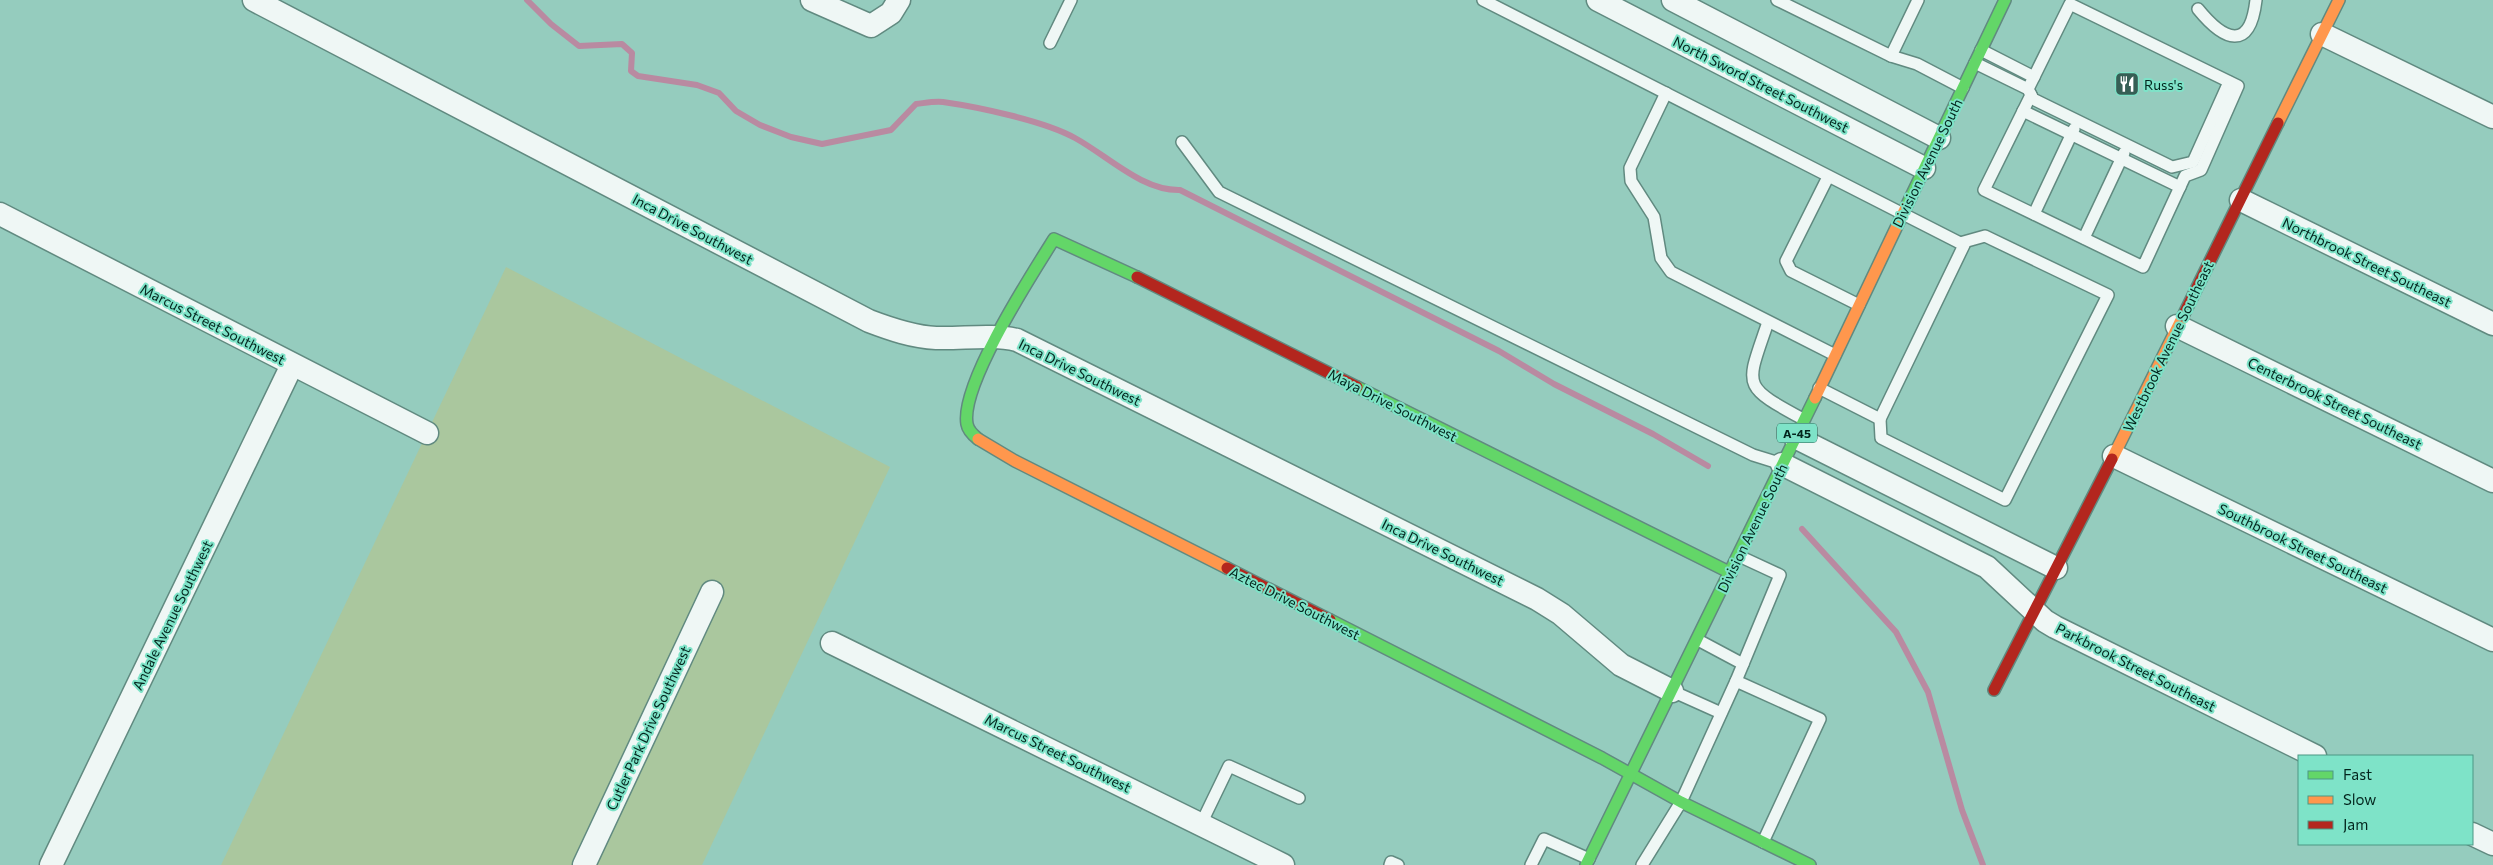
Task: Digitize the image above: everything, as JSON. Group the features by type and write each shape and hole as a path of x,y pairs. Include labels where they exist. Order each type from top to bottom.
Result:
{"street":[{"name":"Inca Drive Southwest","path":"254,0 869,321 891,329 936,338 998,337 1017,340 1537,599 1561,614 1621,665 1672,691"},
{"path":"812,0 871,26 891,13 899,0"},
{"name":"North Sword Street Southwest","path":"1598,0 1924,168"},
{"path":"1672,0 1939,138"},
{"name":"Division Avenue South","path":"1588,862 1698,640 2005,0"},
{"name":"Westbrook Avenue Southeast","path":"1994,690 2114,456 2339,0"},
{"path":"2322,34 2493,117"},
{"name":"Northbrook Street Southeast","path":"2241,200 2493,324"},
{"name":"Marcus Street Southwest","path":"0,214 427,433"},
{"name":"Maya Drive Southwest","path":"998,337 1019,294 1054,239 1092,255 1730,573"},
{"name":"Centerbrook Street Southeast","path":"2177,326 2493,481"},
{"name":"Aztec Drive Southwest","path":"998,337 969,399 966,422 974,438 1015,461 1631,774 1680,802 1763,842 1791,861 1810,865"},
{"name":"Andale Avenue Southwest","path":"51,865 292,365"},
{"path":"1799,428 2056,568"},
{"name":"Southbrook Street Southeast","path":"2114,456 2493,640"},
{"name":"Parkbrook Street Southeast","path":"1782,464 1980,563 1997,575 2055,627 2313,755"},
{"name":"Cutler Park Drive Southwest","path":"584,865 712,592"},
{"name":"Marcus Street Southwest","path":"832,643 1283,865"},
{"path":"2473,834 2493,844"}],"lane":[{"path":"1050,43 1071,0"},
{"path":"1483,0 1828,177 1902,214 1960,243 1964,245 1880,419 1881,438 2005,500 2108,295 1985,236 1960,243"},
{"path":"1777,0 1891,56 1917,64 1963,88"},
{"path":"1891,56 1918,0"},
{"path":"2198,8 2212,26 2226,34 2235,36 2245,33 2251,26 2256,0"},
{"path":"2070,4 2229,82 2238,86 2201,170 2185,176 2143,267 1984,190 2023,111 2034,77 2070,4"},
{"path":"1981,50 2034,77"},
{"path":"1975,63 2030,92 2034,99 2172,167 2193,162 2229,82"},
{"path":"1666,93 1630,168 1631,181 1654,217 1661,258 1671,272 1835,355"},
{"path":"2023,111 2180,187"},
{"path":"2034,214 2078,121"},
{"path":"1182,142 1219,192 1753,455 1782,464"},
{"path":"2084,238 2128,145"},
{"path":"1828,177 1786,261 1791,270 1859,305"},
{"path":"1768,322 1751,372 1754,383 1759,393 1799,428"},
{"path":"1818,388 1880,419"},
{"path":"1642,865 1680,802 1736,681 1780,576 1738,556"},
{"path":"1698,640 1743,664"},
{"path":"1736,681 1820,719 1763,842"},
{"path":"1672,691 1721,713"},
{"path":"1201,824 1229,766 1299,798"},
{"path":"1531,865 1544,839 1588,862"},
{"path":"1390,865 1391,862 1398,865"}],"green space":[{"path":"506,267 890,467 702,865 221,865"}],"waterway":[{"path":"527,0 551,24 579,46 622,44 632,53 631,71 638,76 697,85 719,93 736,111 760,125 791,137 822,144 891,130 916,104 936,102 974,107 1011,115 1047,126 1075,138 1139,179 1166,189 1180,190 1499,351 1554,384 1653,434 1708,466"},
{"path":"1802,529 1896,632 1928,692 1962,810 1983,865"}],"traffic: fast":[{"path":"1906,207 2005,0"},
{"path":"978,439 968,428 967,424 968,406 975,384 1000,330 1054,239 1137,277"},
{"path":"1357,387 1731,573"},
{"path":"1586,865 1815,398"},
{"path":"1330,620 1602,758 1681,802 1810,865"}],"traffic: slow":[{"path":"2278,123 2339,0"},
{"path":"1815,398 1906,207"},
{"path":"2112,459 2183,316"},
{"path":"978,439 1015,461 1227,568"}],"traffic: jam":[{"path":"2183,316 2278,123"},
{"path":"1137,277 1357,387"},
{"path":"1994,690 2112,459"},
{"path":"1227,568 1330,620"}],"place":[{"name":"Russ's","path":"2127,84"}]}
